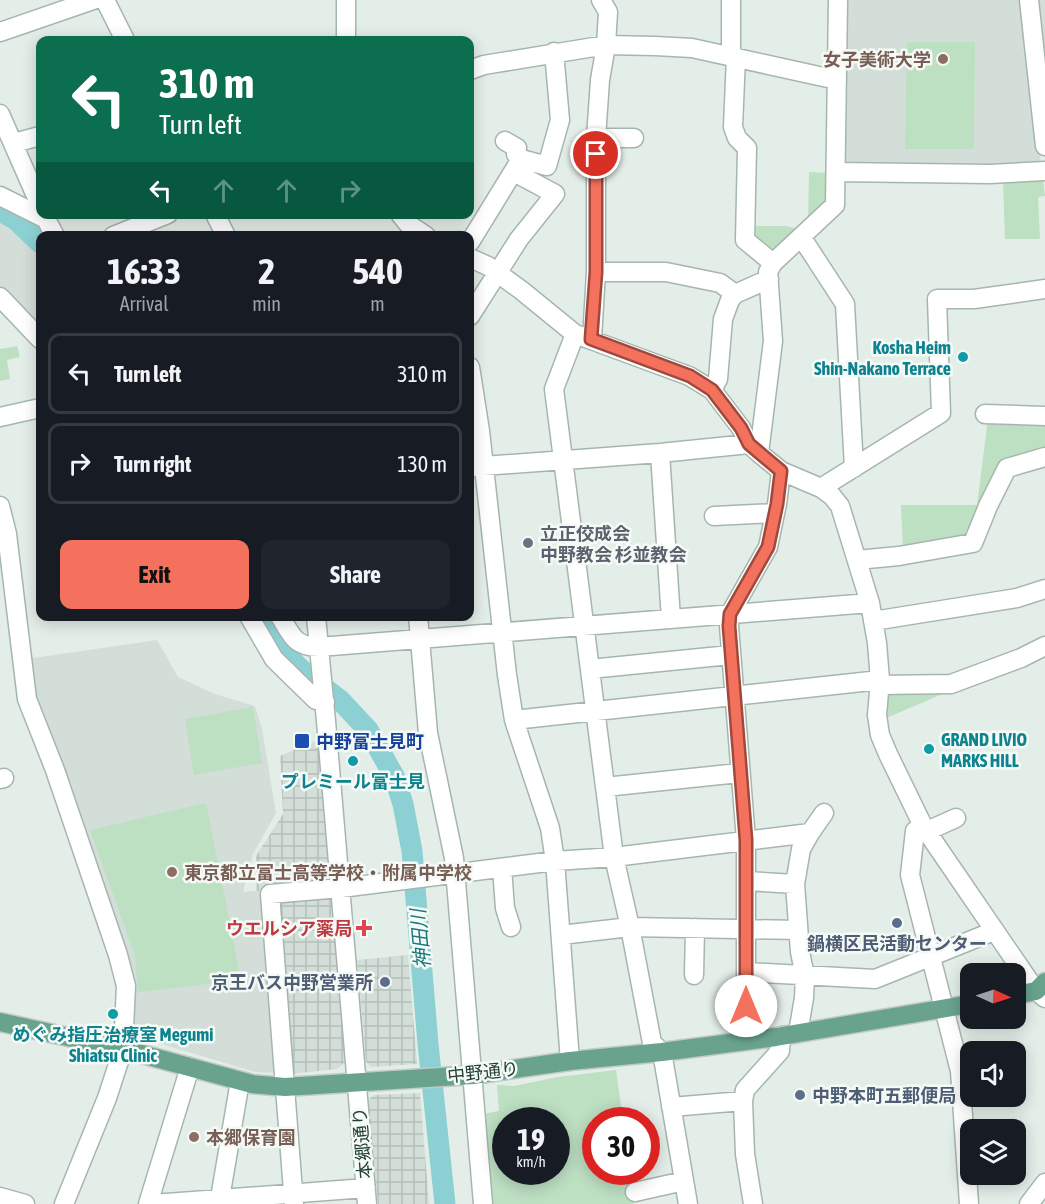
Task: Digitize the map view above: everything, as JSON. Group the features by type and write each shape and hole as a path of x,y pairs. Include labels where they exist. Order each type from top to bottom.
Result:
{"main road":[{"path":"1026,993 1042,990"},
{"name":"中野通り","path":"0,1022 123,1048 240,1081 266,1087 285,1088 472,1075 570,1061 662,1052 789,1035 960,1006"}],"street":[{"path":"0,32 93,0"},
{"path":"105,0 123,36"},
{"path":"343,36 346,0"},
{"path":"601,0 608,12 596,138 596,272 583,337 554,389 561,460 614,857 652,1043 662,1052 688,1204"},
{"path":"731,0 734,57 733,127 737,138 747,148 746,240 771,271 773,341 754,448"},
{"path":"712,390 718,379 723,319 735,294 771,271 835,205 838,0"},
{"path":"1029,0 1045,146"},
{"path":"474,69 554,52 606,45 692,48 837,80"},
{"path":"518,166 547,166 560,120 554,52"},
{"path":"0,114 36,194"},
{"path":"14,143 36,137"},
{"path":"596,138 634,138"},
{"path":"474,236 518,166 517,148 505,141"},
{"path":"474,310 519,239 555,194 518,166"},
{"path":"836,172 990,174 1045,171"},
{"path":"0,196 36,210"},
{"path":"126,231 156,219"},
{"path":"404,219 418,231"},
{"path":"802,238 845,304 854,468"},
{"path":"474,260 488,266 583,337 690,376 712,390 754,448 781,471 821,489 840,506 870,603 880,683 877,715 880,735 925,829 994,931 1042,990"},
{"path":"596,272 666,272 720,283 735,294"},
{"path":"821,489 941,413 937,299 974,299 1045,289"},
{"path":"0,297 36,335"},
{"path":"0,417 36,409"},
{"path":"985,414 1045,416"},
{"path":"474,424 477,467 514,720 550,828 555,861 570,1061"},
{"path":"477,467 754,448"},
{"path":"660,453 671,619"},
{"path":"857,560 899,556 973,543 1007,468 1045,457"},
{"path":"744,1040 747,930 746,840 729,626 730,614 768,547 781,471"},
{"path":"0,506 7,534 27,699 55,770 118,955 126,986 123,1048 107,1098 64,1204"},
{"path":"714,516 775,513"},
{"path":"873,621 1017,598 1045,590"},
{"path":"283,621 295,640 301,645 320,647 870,603"},
{"path":"252,621 274,659 316,700 325,701"},
{"name":"本郷通り","path":"317,621 367,1196"},
{"path":"418,621 428,734 454,858 483,1204"},
{"path":"514,720 733,695 880,683 951,684 1021,658 1045,646"},
{"path":"590,669 730,655"},
{"path":"605,787 739,772"},
{"path":"753,1204 745,1154 743,1101 745,1090 780,1051 804,998 805,976 800,952 795,884 798,859 810,833 824,813"},
{"path":"956,818 915,831 910,874 960,1071 969,1204"},
{"path":"294,1199 270,894 341,888 555,861 614,857 810,833"},
{"path":"501,868 505,908 511,927"},
{"path":"747,881 795,884"},
{"path":"561,936 630,927 798,930"},
{"path":"694,975 695,928"},
{"path":"746,972 875,979 994,931"},
{"path":"148,1204 190,1067"},
{"path":"219,1202 240,1081"},
{"path":"671,1107 743,1101"},
{"path":"635,1192 684,1181"},
{"path":"1029,1204 1045,1183"},
{"path":"153,1204 367,1196"},
{"path":"0,1197 25,1204"}],"shaded area":[{"name":"女子美術大学","path":"843,0 1045,0 1045,117 1037,118 1041,167 839,169"},
{"path":"0,223 32,243 36,248 36,326 0,287"},
{"name":"東京都立富士高等学校・附属中学校","path":"157,640 178,677 215,694 255,706 262,729 276,813 253,854 243,892 264,890 280,1073 255,1072 131,1035 132,977 34,698 27,659"},
{"path":"318,740 331,884 256,891 256,856 283,814 280,756"},
{"path":"332,895 345,1062 337,1069 290,1074 275,900"},
{"path":"408,955 417,1064 371,1067 366,1062 357,960"},
{"path":"420,1093 429,1204 378,1204 368,1100 374,1095"}],"green space":[{"path":"907,42 975,42 974,149 905,149"},
{"path":"809,172 828,173 825,209 808,223"},
{"path":"1043,180 1045,196 1038,197 1040,239 1005,239 1003,181"},
{"path":"751,226 785,226 800,229 772,253 752,236"},
{"path":"17,346 20,357 7,360 10,379 0,381 0,349"},
{"path":"988,419 1045,419 1045,452 1008,462 971,537 903,548 901,505 977,505"},
{"path":"885,692 947,692 884,719"},
{"path":"253,707 262,763 194,775 185,719"},
{"path":"206,803 241,980 138,992 135,955 90,830"},
{"path":"616,1070 621,1107 582,1107 582,1185 632,1185 634,1204 490,1204 482,1114 492,1112 492,1185 570,1185 570,1107 499,1107 497,1085 514,1086 558,1077"}],"waterway":[{"name":"神田川","path":"0,211 16,220 36,239"},
{"name":"神田川","path":"265,621 288,657 340,700 368,730 394,776 403,804 412,851 428,1044 445,1204"}],"place":[{"name":"女子美術大学","path":"943,59"},
{"name":"Kosha Heim Shin-Nakano Terrace","path":"963,357"},
{"name":"立正佼成会 中野教会 杉並教会","path":"528,543"},
{"name":"中野富士見町","path":"302,741"},
{"name":"GRAND LIVIO MARKS HILL","path":"929,749"},
{"name":"プレミール富士見","path":"353,761"},
{"name":"東京都立富士高等学校・附属中学校","path":"172,872"},
{"name":"鍋横区民活動センター","path":"897,923"},
{"name":"ウエルシア薬局","path":"364,928"},
{"name":"京王バス中野営業所","path":"385,982"},
{"name":"めぐみ指圧治療室 Megumi Shiatsu Clinic","path":"113,1014"},
{"name":"中野本町五郵便局","path":"800,1095"},
{"name":"本郷保育園","path":"194,1137"}],"route":[{"path":"596,154 596,272 591,339 690,376 712,390 741,428 749,444 781,471 768,547 730,614 729,626 746,840 746,1006"}]}
